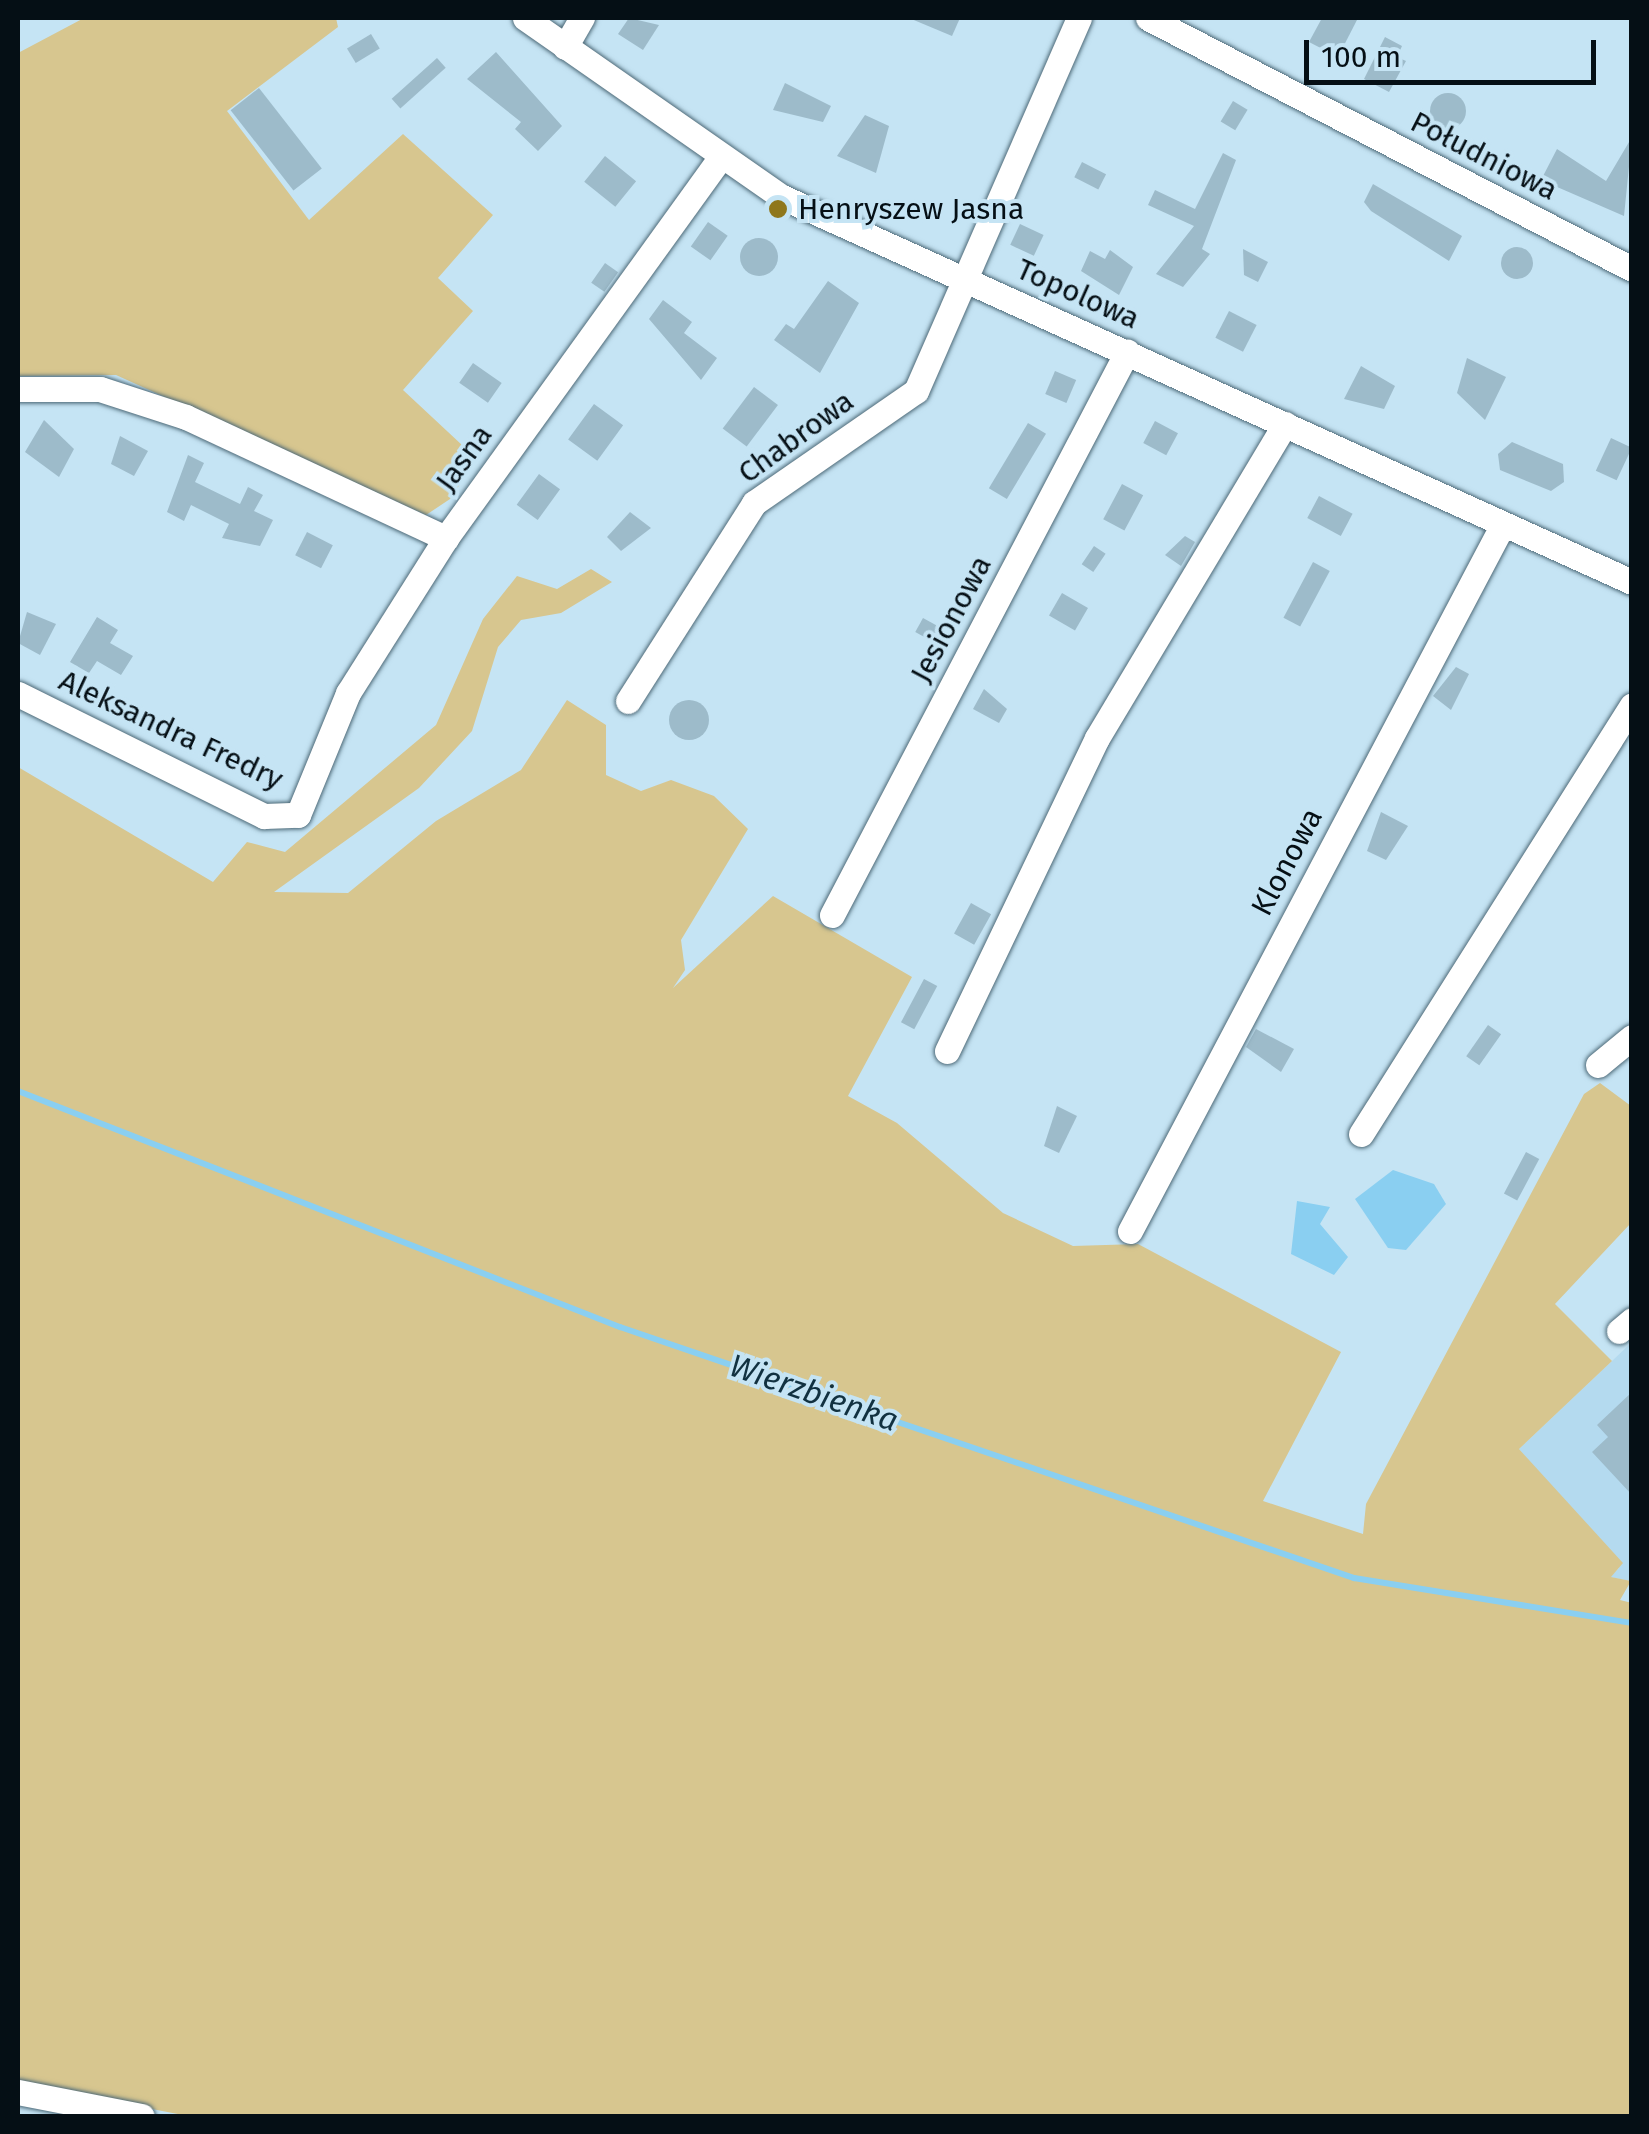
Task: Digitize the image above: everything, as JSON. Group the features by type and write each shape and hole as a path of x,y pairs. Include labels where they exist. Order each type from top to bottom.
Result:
{"street":[{"name":"Topolowa","path":"524,18 719,160 967,280 1632,582"},
{"path":"564,47 582,18"},
{"name":"Chabrowa","path":"628,702 754,503 916,392 1080,18"},
{"name":"Południowa","path":"1148,18 1632,270"},
{"name":"Jasna","path":"298,814 348,692 446,538 719,160"},
{"name":"Jesionowa","path":"832,915 1127,352"},
{"path":"18,389 100,389 186,417 446,538"},
{"path":"947,1052 1097,738 1286,424"},
{"name":"Klonowa","path":"1130,1231 1503,524"},
{"name":"Aleksandra Fredry","path":"18,694 264,816 298,814"},
{"path":"1362,1134 1632,705"},
{"path":"1598,1065 1632,1037"},
{"path":"18,2092 142,2116"}],"shaded area":[{"path":"84,18 336,18 338,27 227,111 309,220 403,134 493,215 438,278 473,311 403,390 477,459 450,499 426,515 116,375 18,376 18,53"},
{"path":"591,569 612,582 561,613 521,620 498,647 472,731 419,788 274,892 348,893 436,821 521,770 567,700 606,725 606,775 641,791 671,780 714,796 748,829 681,940 685,970 673,988 773,896 912,977 848,1096 897,1123 1003,1213 1073,1246 1138,1244 1341,1352 1263,1501 1363,1534 1366,1504 1584,1094 1600,1083 1631,1106 1631,1223 1555,1304 1612,1361 1519,1449 1623,1563 1611,1577 1631,1581 1620,1600 1632,1603 1631,2116 188,2116 18,2083 18,767 213,882 247,842 285,852 436,725 483,619 517,576 557,589"},
{"path":"1393,1170 1434,1184 1446,1204 1406,1250 1388,1248 1355,1199"},
{"path":"1297,1201 1330,1207 1320,1224 1348,1257 1334,1275 1291,1254"},
{"path":"1631,1343 1631,1581 1610,1577 1619,1568 1519,1449"}],"building":[{"path":"629,18 659,25 643,50 618,34"},
{"path":"909,18 960,18 952,36"},
{"path":"1322,18 1358,18 1338,57 1309,42"},
{"path":"371,34 380,49 356,63 347,48"},
{"path":"1385,37 1402,46 1397,57 1406,61 1389,92 1364,79"},
{"path":"496,52 562,126 538,151 515,129 521,122 467,79"},
{"path":"437,58 446,68 400,108 392,99"},
{"path":"785,83 831,106 823,122 773,110"},
{"path":"259,88 322,168 293,191 231,110"},
{"path":"1448,93 1461,98 1466,111 1461,124 1448,129 1435,124 1430,111 1435,98"},
{"path":"1233,101 1248,110 1235,130 1221,122"},
{"path":"865,115 889,126 876,173 837,156"},
{"path":"1632,137 1624,216 1541,180 1557,149 1606,181"},
{"path":"1223,153 1236,160 1202,249 1210,254 1183,287 1156,274 1194,226 1148,205 1155,190 1195,209"},
{"path":"605,156 636,181 615,207 584,182"},
{"path":"1082,162 1106,174 1098,189 1074,177"},
{"path":"1373,184 1462,236 1449,261 1371,211 1364,202"},
{"path":"708,222 728,236 710,260 691,247"},
{"path":"1020,224 1044,235 1034,256 1010,245"},
{"path":"759,238 773,243 778,257 773,271 759,276 745,271 740,257 745,243"},
{"path":"1517,247 1529,251 1533,263 1529,275 1517,279 1505,275 1501,263 1505,251"},
{"path":"1243,249 1268,262 1258,282 1244,275"},
{"path":"1110,250 1133,267 1119,295 1081,271 1090,251 1105,259"},
{"path":"605,263 618,272 604,292 591,283"},
{"path":"828,281 859,303 820,373 774,340 786,324 794,329"},
{"path":"663,300 692,322 684,333 717,358 701,380 649,319"},
{"path":"1229,311 1257,325 1243,352 1215,338"},
{"path":"1467,358 1506,377 1485,420 1457,393"},
{"path":"473,363 502,383 488,403 459,383"},
{"path":"1361,366 1395,386 1384,409 1344,399"},
{"path":"1055,371 1076,380 1066,403 1045,394"},
{"path":"754,387 778,405 747,447 723,429"},
{"path":"594,404 623,425 597,461 568,440"},
{"path":"44,420 74,449 59,477 25,452"},
{"path":"1155,421 1178,433 1166,455 1143,443"},
{"path":"1028,423 1046,434 1007,499 989,488"},
{"path":"120,436 148,451 134,476 111,464"},
{"path":"1611,438 1632,448 1617,480 1596,471"},
{"path":"1512,442 1563,464 1564,482 1551,491 1500,470 1498,454"},
{"path":"188,455 204,463 195,482 240,504 248,487 263,495 254,511 273,520 260,546 222,538 229,524 191,505 184,521 167,512"},
{"path":"539,474 560,489 538,520 517,505"},
{"path":"1122,484 1143,495 1124,531 1103,519"},
{"path":"1319,496 1353,514 1341,536 1307,518"},
{"path":"630,512 651,528 621,551 607,537"},
{"path":"307,532 333,545 321,568 295,555"},
{"path":"1185,536 1195,542 1181,566 1165,555"},
{"path":"1094,546 1106,554 1093,572 1082,564"},
{"path":"1313,562 1330,571 1300,627 1283,618"},
{"path":"1062,593 1088,608 1075,631 1049,616"},
{"path":"27,612 56,624 40,655 18,643"},
{"path":"97,617 118,630 110,643 133,656 121,675 97,661 89,673 70,662"},
{"path":"923,618 945,630 937,644 915,632"},
{"path":"1456,667 1469,674 1451,710 1433,696"},
{"path":"984,689 1007,709 999,723 973,709"},
{"path":"689,700 703,706 709,720 703,734 689,740 675,734 669,720 675,706"},
{"path":"1381,812 1408,826 1386,860 1367,851"},
{"path":"971,903 991,914 974,945 954,934"},
{"path":"924,979 937,986 914,1029 901,1022"},
{"path":"1488,1025 1501,1034 1479,1065 1466,1056"},
{"path":"1256,1029 1294,1049 1281,1072 1246,1047"},
{"path":"1057,1106 1077,1116 1059,1153 1044,1146"},
{"path":"1526,1152 1539,1159 1517,1201 1504,1193"},
{"path":"1632,1392 1632,1495 1592,1452 1608,1437 1597,1425"}],"waterway":[{"name":"Wierzbienka","path":"18,1091 620,1327 1354,1578 1632,1623"}],"place":[{"name":"Henryszew Jasna","path":"778,209"}]}
